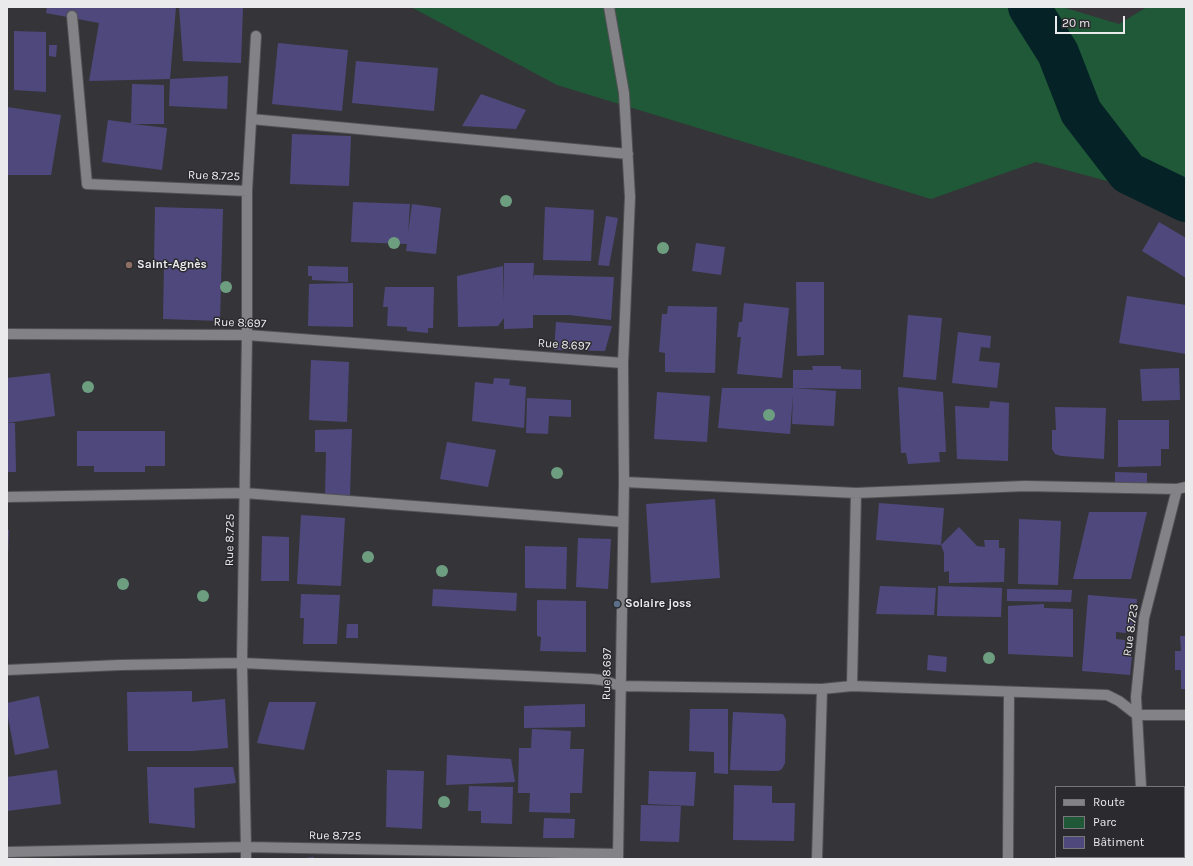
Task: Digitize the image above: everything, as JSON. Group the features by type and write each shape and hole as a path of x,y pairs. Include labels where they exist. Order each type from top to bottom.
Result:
{"street":[{"path":"609,7 624,93 630,197 623,363"},
{"name":"Rue 8.725","path":"72,16 88,184 247,191 247,335 242,663 246,848 618,856"},
{"path":"247,191 256,36"},
{"path":"251,119 628,154"},
{"name":"Rue 8.697","path":"7,334 247,335 623,363 624,482 618,856"},
{"path":"624,482 856,493 1025,486 1181,488"},
{"name":"Rue 8.723","path":"1141,786 1136,697 1144,618 1181,488"},
{"path":"7,497 244,493 623,522"},
{"path":"852,686 856,493"},
{"path":"7,670 120,665 242,663 592,679 602,680 620,686 822,689 852,686 1107,695 1119,700 1137,715 1186,715"},
{"path":"817,859 822,689"},
{"path":"1008,859 1009,692"},
{"path":"7,852 246,848 246,859"}],"green space":[{"path":"411,7 1062,7 1119,24 1147,7 1186,7 1186,202 1036,162 931,199 557,85"}],"building":[{"path":"47,7 176,7 170,79 89,81 99,23 46,13"},
{"path":"179,7 243,7 241,63 183,61"},
{"path":"14,31 46,32 46,92 14,90"},
{"path":"278,43 348,50 342,111 272,104"},
{"path":"49,45 57,45 56,57 49,56"},
{"path":"356,61 438,68 434,111 352,103"},
{"path":"228,76 227,109 169,106 170,79"},
{"path":"132,84 164,85 164,124 133,124 167,128 162,170 102,162 108,120 131,123"},
{"path":"481,94 526,110 516,129 462,126"},
{"path":"7,107 61,115 51,175 7,175"},
{"path":"292,134 351,136 349,186 290,184"},
{"path":"353,202 410,204 408,233 412,204 441,208 436,254 406,251 407,244 351,242"},
{"path":"155,207 223,209 220,321 163,319 164,264 154,263"},
{"path":"545,207 594,210 591,261 543,260"},
{"path":"606,216 618,218 609,266 598,265"},
{"path":"1159,222 1186,238 1186,278 1142,251"},
{"path":"696,243 725,247 721,275 692,271"},
{"path":"504,263 534,263 533,281 534,275 614,277 611,320 569,315 533,315 533,328 504,329 504,318 498,326 458,327 457,276 503,266 504,302"},
{"path":"308,266 348,267 348,282 312,280 312,276 308,276"},
{"path":"796,282 824,282 824,355 797,356"},
{"path":"353,283 353,327 308,326 309,284"},
{"path":"385,287 434,287 433,328 428,328 428,333 407,331 407,327 387,326 388,307 383,307"},
{"path":"1127,296 1186,305 1186,354 1119,343"},
{"path":"744,303 789,308 782,378 737,374 741,337 737,337 739,322 742,322"},
{"path":"668,306 717,307 715,373 665,372 665,353 659,352 662,314 667,314"},
{"path":"908,315 942,318 936,380 903,377"},
{"path":"556,322 612,326 605,351 554,350"},
{"path":"958,332 991,336 990,348 981,347 979,361 1000,363 997,388 952,383"},
{"path":"311,360 349,362 347,422 309,420"},
{"path":"812,366 841,366 841,369 861,370 861,389 793,388 793,370 813,370"},
{"path":"1179,368 1180,400 1142,401 1140,369"},
{"path":"50,373 55,416 7,423 7,378"},
{"path":"494,378 510,379 509,385 526,387 524,428 472,421 475,382 493,384"},
{"path":"898,387 943,392 946,452 939,452 940,462 908,464 906,453 901,453"},
{"path":"722,388 793,388 836,391 834,426 792,424 793,394 790,434 718,428"},
{"path":"657,392 710,396 707,442 654,439"},
{"path":"527,398 571,400 571,417 549,416 548,434 526,433"},
{"path":"990,401 1009,403 1008,461 957,459 955,406 989,408"},
{"path":"1055,407 1106,408 1104,459 1061,456 1055,454 1052,449 1052,430 1056,430"},
{"path":"1118,420 1169,420 1169,449 1161,449 1161,466 1118,467"},
{"path":"7,423 15,423 16,472 7,472"},
{"path":"352,429 350,496 325,495 326,452 315,452 315,430"},
{"path":"77,431 165,431 165,466 145,466 145,472 94,472 94,466 77,466"},
{"path":"447,442 496,450 488,487 440,479"},
{"path":"1115,472 1147,473 1147,484 1115,484"},
{"path":"715,499 720,578 651,583 646,504"},
{"path":"879,503 944,508 941,545 876,540"},
{"path":"1089,512 1147,512 1131,579 1073,579"},
{"path":"301,515 345,518 341,586 297,584"},
{"path":"1019,519 1061,521 1058,585 1018,584"},
{"path":"959,527 977,546 985,547 984,540 999,540 999,548 1005,548 1004,582 949,583 949,571 944,572 944,553 941,545"},
{"path":"7,530 9,530 8,555 7,555"},
{"path":"262,536 289,537 289,581 261,581"},
{"path":"578,538 611,539 608,589 576,587"},
{"path":"525,546 567,547 566,589 525,588"},
{"path":"880,586 936,588 934,615 876,614"},
{"path":"938,586 1002,588 1001,617 937,616"},
{"path":"433,589 517,593 516,611 432,606"},
{"path":"1007,589 1072,590 1071,602 1007,601"},
{"path":"301,594 340,595 337,644 303,644 304,618 300,618"},
{"path":"1088,595 1137,599 1135,628 1126,627 1126,633 1116,632 1116,639 1125,640 1125,646 1133,647 1130,675 1082,671"},
{"path":"537,600 586,601 586,652 540,651 541,637 537,636"},
{"path":"1044,604 1044,608 1073,609 1073,657 1008,654 1008,606"},
{"path":"347,624 358,624 358,638 346,638"},
{"path":"1180,636 1186,636 1186,689 1181,689 1181,670 1175,670 1175,651 1181,651"},
{"path":"928,655 947,657 946,672 927,670"},
{"path":"192,691 192,702 225,699 228,748 192,751 128,751 127,692"},
{"path":"39,696 49,748 15,755 7,712 7,703"},
{"path":"269,702 316,702 304,750 257,743"},
{"path":"585,704 585,727 524,728 524,706"},
{"path":"690,709 728,709 728,774 714,773 714,752 689,751"},
{"path":"733,712 783,714 786,720 785,763 782,769 778,771 730,770"},
{"path":"532,729 571,731 570,749 584,749 582,793 570,793 570,813 529,812 530,793 518,793 519,748 531,748"},
{"path":"447,755 511,759 515,782 446,785"},
{"path":"147,767 233,767 236,783 194,788 195,828 149,823"},
{"path":"57,770 61,804 7,811 7,777"},
{"path":"387,770 424,771 422,829 386,827"},
{"path":"649,771 696,772 694,806 648,804"},
{"path":"734,785 772,786 772,803 795,803 794,841 733,840"},
{"path":"469,786 513,787 512,824 481,823 481,811 468,811"},
{"path":"641,805 681,806 679,842 640,841"},
{"path":"544,818 575,819 574,838 543,838"},
{"path":"314,857 314,859 304,859 304,858"},
{"path":"1090,858 1132,858 1132,859"}],"waterway":[{"path":"1029,7 1058,53 1081,112 1128,173 1186,201"}],"place":[{"name":"Saint-Agnès","path":"129,265"},
{"name":"Solaire joss","path":"617,604"}]}
